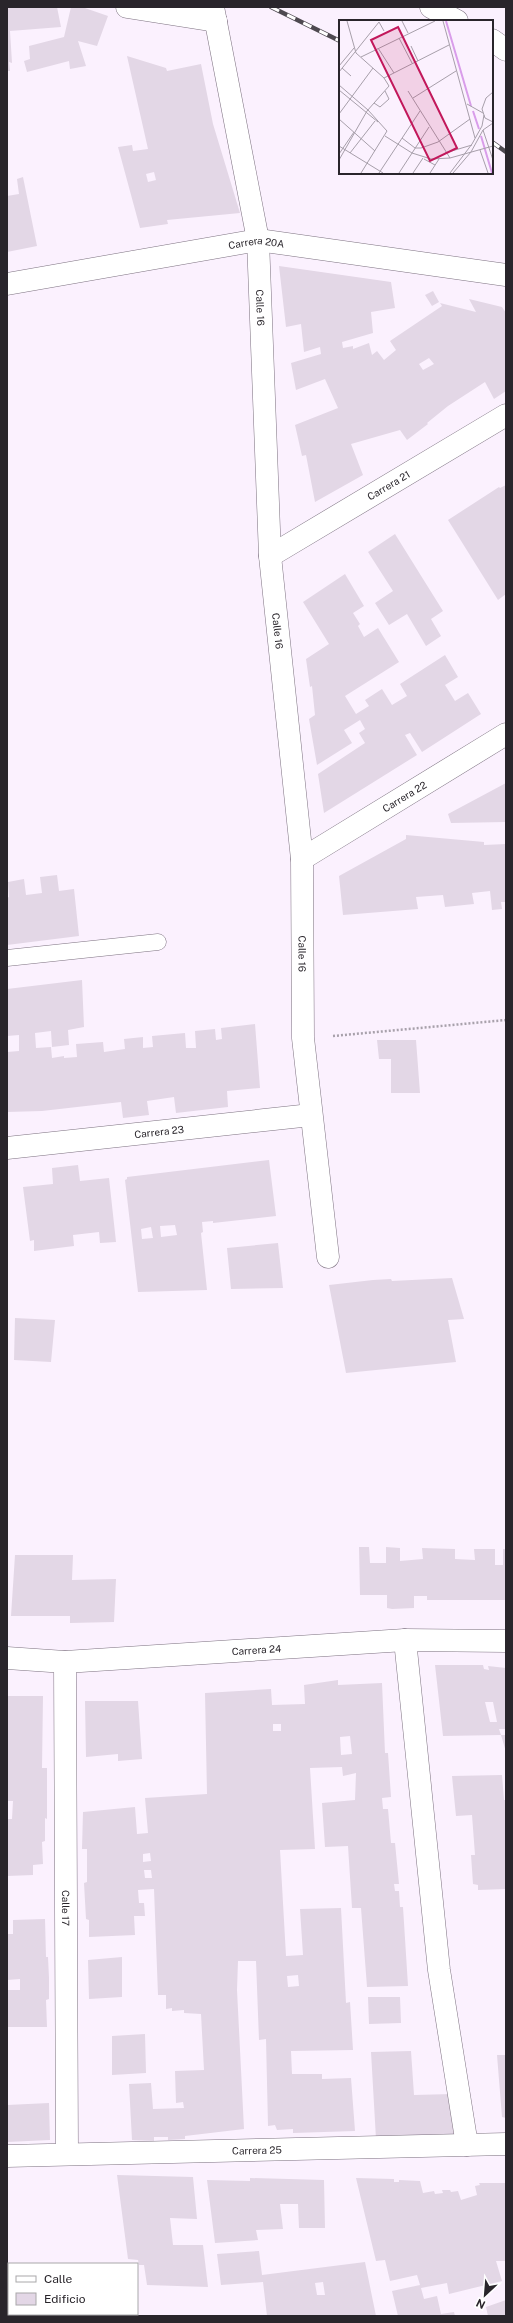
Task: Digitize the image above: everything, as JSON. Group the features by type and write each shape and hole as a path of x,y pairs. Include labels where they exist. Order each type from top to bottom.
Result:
{"street":[{"path":"127,7 215,14"},
{"path":"431,7 455,20"},
{"name":"Calle 16","path":"215,14 258,240 270,556 302,859 304,1038 311,1115 328,1257"},
{"path":"493,41 506,50"},
{"name":"Carrera 20A","path":"7,284 258,240 506,275"},
{"name":"Carrera 21","path":"270,556 506,415"},
{"name":"Carrera 22","path":"302,859 506,734"},
{"name":"Carrera 23","path":"7,1148 311,1115"},
{"path":"405,1640 439,1970 467,2145"},
{"name":"Carrera 24","path":"7,1658 65,1662 405,1640 506,1641"},
{"name":"Calle 17","path":"65,1662 67,2153"},
{"name":"Carrera 25","path":"7,2156 67,2153 506,2144"}],"lane":[{"path":"7,958 158,942"}],"path":[{"path":"304,1038 506,1020"}],"building":[{"path":"7,7 57,7 61,27 10,31 12,63 9,62 10,71 7,71"},
{"path":"71,7 82,7 108,16 97,46 78,41 86,66 70,69 69,61 27,72 24,61 30,59 29,46 64,37"},
{"path":"127,56 166,68 167,71 201,64 213,124 240,213 167,220 168,224 140,228 118,147 132,145 133,151 148,149","holes":["154,172 156,180 148,182 146,174"]},
{"path":"23,177 37,246 7,252 7,196 19,194 17,179"},
{"path":"279,266 391,282 395,308 371,312 373,333 342,342 343,348 353,346 353,349 369,343 372,355 377,351 384,360 396,350 390,341 442,306 440,303 476,312 469,299 502,307 506,313 506,391 494,399 485,382 448,406 407,440 400,430 351,444 363,475 315,502 306,455 302,456 295,425 338,408 325,379 296,390 291,363 321,354 320,347 304,352 301,324 286,327","holes":["429,358 434,364 423,370 419,364"]},
{"path":"433,291 439,302 432,306 425,295"},
{"path":"506,485 506,594 498,600 448,520 499,487 500,488"},
{"path":"395,534 443,611 431,619 441,636 426,646 407,614 389,625 375,603 393,591 368,552"},
{"path":"345,574 364,606 353,613 360,624 358,626 364,637 378,628 399,662 345,696 356,714 369,706 365,700 382,689 392,705 407,696 400,684 445,655 458,677 445,685 455,701 468,693 481,714 422,752 410,733 405,735 417,755 324,813 318,774 365,743 359,733 365,729 360,720 344,730 352,743 317,765 309,719 315,715 312,686 310,687 306,659 329,644 303,602"},
{"path":"506,783 506,822 451,823 448,814"},
{"path":"406,835 484,842 484,845 506,844 506,902 501,902 502,909 492,910 490,891 472,893 474,904 445,907 443,895 416,897 418,909 343,915 339,876 406,839"},
{"path":"57,875 59,891 74,889 79,936 7,945 7,898 9,897 8,882 24,879 26,895 42,893 40,877"},
{"path":"82,980 84,1027 68,1030 69,1045 52,1047 51,1031 35,1033 36,1048 51,1047 52,1058 64,1056 64,1058 77,1057 76,1044 103,1042 104,1052 125,1049 124,1039 143,1037 143,1048 153,1047 152,1036 185,1033 186,1048 196,1048 195,1031 215,1029 216,1040 222,1039 221,1028 255,1024 260,1088 227,1091 228,1107 176,1113 174,1097 147,1101 149,1115 123,1118 121,1102 42,1111 7,1112 7,1052 19,1051 19,1035 7,1036 7,989"},
{"path":"377,1040 416,1040 420,1093 391,1093 391,1059 379,1059"},
{"path":"269,1160 276,1216 213,1223 213,1221 202,1222 203,1232 201,1233 207,1290 138,1292 125,1180 127,1177","holes":["175,1225 177,1235 161,1237 160,1226","151,1227 153,1238 142,1239 141,1229"]},
{"path":"78,1165 80,1181 109,1178 116,1242 100,1243 99,1232 73,1235 74,1246 34,1251 34,1240 30,1241 23,1187 53,1184 52,1168"},
{"path":"278,1243 283,1288 231,1289 227,1248"},
{"path":"452,1278 464,1319 448,1320 456,1362 346,1373 329,1285 373,1280 391,1279 392,1281"},
{"path":"15,1318 55,1320 51,1362 14,1360"},
{"path":"359,1547 369,1547 370,1563 386,1563 386,1547 400,1548 400,1561 423,1559 422,1548 455,1549 455,1559 475,1560 474,1549 495,1549 495,1565 503,1565 503,1549 506,1549 506,1600 427,1600 427,1596 414,1596 414,1608 387,1608 387,1595 360,1595"},
{"path":"15,1555 73,1555 72,1580 116,1579 114,1622 70,1623 70,1616 11,1616"},
{"path":"435,1665 483,1665 484,1669 489,1670 488,1666 506,1668 506,1729 499,1729 501,1735 443,1736","holes":["485,1702 493,1702 497,1722 490,1722"]},
{"path":"338,1680 338,1685 382,1683 385,1753 388,1753 391,1797 382,1798 383,1809 388,1809 391,1843 395,1843 399,1884 394,1884 395,1891 399,1891 400,1907 403,1907 408,1986 367,1987 361,1908 352,1908 348,1846 325,1847 322,1803 355,1800 356,1773 343,1776 342,1767 310,1768 315,1849 280,1850 286,1956 303,1955 300,1909 341,1908 346,2003 350,2002 353,2050 291,2051 292,2074 322,2074 322,2079 351,2078 355,2131 293,2133 293,2129 277,2130 275,2125 268,2126 266,2039 259,2040 256,1961 238,1961 237,1990 244,2129 185,2136 185,2139 168,2140 168,2137 154,2137 154,2141 132,2140 129,2084 151,2083 153,2109 184,2108 183,2102 176,2103 175,2071 204,2070 201,2014 184,2013 184,2010 172,2011 172,2008 166,2009 166,1995 158,1995 154,1889 138,1890 139,1903 144,1903 145,1916 134,1916 135,1935 89,1937 89,1920 86,1919 84,1883 87,1882 87,1849 82,1849 83,1812 135,1807 137,1834 148,1833 145,1798 207,1794 205,1693 271,1689 272,1705 305,1704 304,1685","holes":["273,1724 281,1724 281,1731 273,1731","350,1736 352,1754 341,1755 340,1737","150,1853 151,1861 143,1862 143,1854","144,1870 151,1870 152,1878 145,1878","298,1975 299,1986 288,1987 287,1976"]},
{"path":"7,1696 43,1696 42,1768 47,1768 47,1819 45,1818 45,1841 42,1842 43,1864 33,1865 33,1875 7,1876 7,1819 12,1819 13,1801 7,1801"},
{"path":"85,1701 138,1701 142,1759 118,1761 118,1754 86,1757"},
{"path":"501,1735 506,1735 506,1752"},
{"path":"502,1775 504,1800 506,1800 506,1889 478,1890 478,1885 473,1884 471,1855 475,1855 472,1815 456,1816 452,1776"},
{"path":"45,1919 46,1957 48,1957 49,1978 49,1999 46,2000 47,2027 7,2027 7,1990 20,1990 20,1979 7,1980 7,1934 13,1934 13,1920"},
{"path":"122,1957 122,1997 89,1999 88,1960"},
{"path":"368,1997 400,1997 401,2023 369,2024"},
{"path":"145,2034 146,2073 112,2075 112,2036"},
{"path":"411,2051 414,2095 452,2094 454,2136 376,2139 371,2052"},
{"path":"497,2055 506,2055 506,2118 502,2117"},
{"path":"49,2103 50,2140 7,2142 7,2105"},
{"path":"117,2175 193,2177 197,2219 170,2218 173,2245 203,2245 208,2287 147,2285 144,2265 139,2265 138,2260 128,2259"},
{"path":"250,2178 324,2180 325,2228 299,2228 298,2204 280,2204 283,2229 256,2230 258,2240 215,2243 207,2180 250,2181"},
{"path":"356,2178 394,2179 394,2182 399,2182 399,2180 420,2181 423,2193 434,2191 435,2194 443,2193 442,2190 450,2190 451,2192 458,2191 461,2200 477,2195 475,2186 480,2185 479,2183 506,2183 506,2261 496,2261 502,2281 449,2294 447,2283 421,2288 424,2299 437,2296 441,2314 454,2312 455,2316 398,2316 392,2291 420,2285 417,2275 390,2281 385,2260 376,2261"},
{"path":"259,2251 262,2275 365,2262 376,2316 267,2316 263,2282 221,2285 217,2254","holes":["323,2282 325,2295 317,2295 315,2283"]},
{"path":"506,2300 506,2316 488,2316 486,2307"}],"railway":[{"path":"271,7 339,41"},
{"path":"493,143 506,152"}]}
